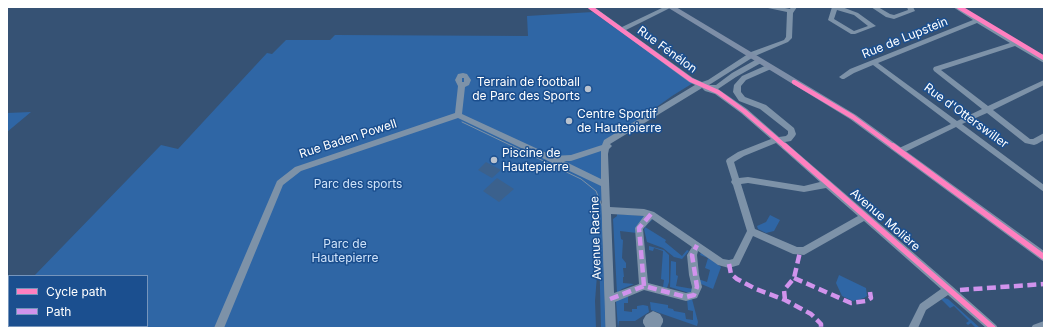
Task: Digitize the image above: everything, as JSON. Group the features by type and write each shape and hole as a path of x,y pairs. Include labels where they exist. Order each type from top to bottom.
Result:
{"main road":[{"path":"670,7 853,117 1042,253"}],"street":[{"name":"Rue Fénélon","path":"590,7 701,86"},
{"path":"622,30 670,7"},
{"path":"605,148 609,140 710,82 750,56 787,40 793,9 770,7"},
{"path":"836,7 856,14 873,26 856,33 852,32 831,20 836,7"},
{"path":"874,7 888,16 894,17 912,11 910,7"},
{"path":"956,7 1044,61"},
{"name":"Rue de Lupstein","path":"842,77 852,71 976,20"},
{"path":"1015,44 936,68 1028,141 1034,142 1044,136"},
{"path":"549,158 562,160 574,158 605,148 696,94 718,87 734,75 759,61"},
{"name":"Rue d'Otterswiller","path":"874,63 1044,189"},
{"path":"607,210 644,212 651,214 721,262 732,264 739,259 751,231 730,162 732,159 777,140 790,138 792,134 791,130 762,107 742,99 737,92 738,84 744,78 769,67"},
{"path":"900,151 1044,82"},
{"path":"462,84 458,115 464,116 574,171 606,185"},
{"name":"Avenue Molière","path":"701,86 708,89 764,129 993,328"},
{"name":"Rue Baden Powell","path":"219,328 280,183 290,174 298,169 458,115"},
{"name":"Avenue Racine","path":"605,148 611,328"},
{"path":"574,158 574,171"},
{"path":"735,182 748,180 804,189 828,184"},
{"path":"644,286 640,228 651,214"},
{"path":"751,231 796,251 804,252 865,216"},
{"path":"610,299 644,286 686,297 694,295 697,287 692,255 697,245"},
{"path":"913,328 923,307 949,289"},
{"path":"1036,328 1044,326"}],"green space":[{"name":"Parc des sports","path":"593,12 693,83 672,96 602,146 603,200 601,201 601,205 604,206 607,328 601,328 599,249 595,301 596,328 7,328 8,303 8,327 148,327 148,275 35,275 161,145 178,149 267,53 272,54 286,40 330,40 335,35 528,36 527,16"},
{"path":"31,112 7,132 7,113"},
{"path":"617,214 647,216 637,233 620,231 621,239 623,240 622,258 626,263 626,268 623,268 623,283 634,284 617,293 613,219 617,216"},
{"path":"770,215 780,220 774,231 766,233 758,229 757,226 766,222"},
{"path":"645,227 666,240 665,242 682,256 687,250 689,251 682,259 674,257 663,248 647,242 644,229"},
{"path":"649,246 664,250 669,255 669,282 667,288 663,287 664,280 661,279 663,251 654,248 653,251 649,250"},
{"path":"701,252 721,267 713,289 699,283 698,279 707,282 710,270 705,268 708,258 700,255"},
{"path":"671,261 676,262 676,275 678,276 676,286 693,289 689,293 670,287"},
{"path":"839,275 866,288 867,296 853,301 842,296 836,283"},
{"path":"628,295 628,303 624,303 624,311 632,312 632,309 637,309 637,306 643,305 648,306 649,312 635,321 619,321 618,328 616,301"},
{"path":"687,299 692,299 698,322 697,326 651,310 650,302 668,305 668,308 673,309 674,311 685,313 686,319 693,320 693,311 688,310"},
{"path":"941,299 948,299 980,328 976,328 971,323 968,325 966,323 969,321 954,306 950,308"}],"shaded area":[{"path":"486,162 501,170 492,178 478,170"},
{"path":"497,178 514,189 499,202 483,191"}],"tram line":[{"path":"462,122 581,179 596,191 602,206 606,328"}],"marked path":[{"path":"644,286 639,228 651,214"},
{"path":"610,299 644,286 686,297 694,295 697,287 692,255 697,245"},
{"path":"785,300 784,290 794,278 800,252"},
{"path":"729,264 731,274 737,279 756,289 785,300 811,314 821,324 821,328"},
{"path":"794,278 818,287 851,303 866,301 871,298 870,292"},
{"path":"960,290 1044,284"}],"cycle path":[{"path":"590,7 691,80 718,92 744,111 993,328"},
{"path":"959,7 1044,58"},
{"path":"794,82 853,117 1044,257"}],"place":[{"name":"Terrain de football de Parc des Sports","path":"588,89"},
{"name":"Centre Sportif de Hautepierre","path":"569,121"},
{"name":"Piscine de Hautepierre","path":"494,160"}],"park label":[{"name":"Parc de Hautepierre","path":"345,251"}]}
